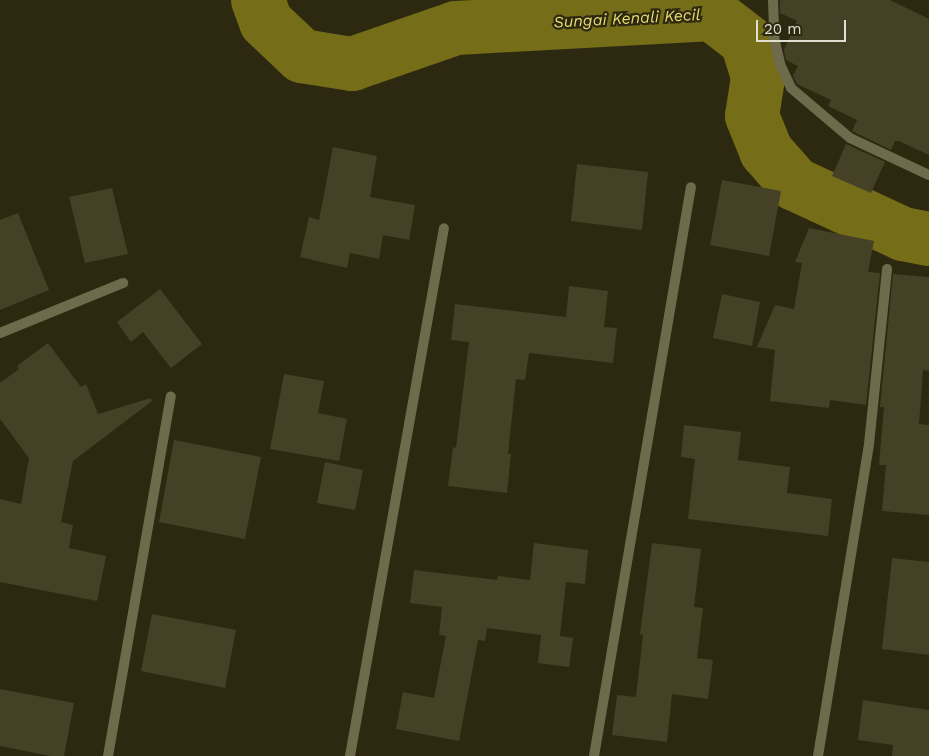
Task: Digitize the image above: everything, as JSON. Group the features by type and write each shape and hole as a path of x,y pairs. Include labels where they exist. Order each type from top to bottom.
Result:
{"street":[{"path":"773,0 774,37 780,64 790,88 850,138 929,175"},
{"path":"594,756 691,187"},
{"path":"350,756 444,228"},
{"path":"818,756 869,444 887,269"},
{"path":"0,333 123,283"},
{"path":"108,756 171,396"}],"building":[{"path":"780,0 890,0 929,19 929,155 899,141 895,141 891,150 852,131 857,120 828,106 831,100 797,84 793,76 798,66 786,60 784,50 797,21 780,13"},
{"path":"846,144 885,162 871,193 832,176"},
{"path":"333,147 377,156 370,197 415,205 409,240 383,235 379,259 350,253 347,268 300,257 309,217 319,220"},
{"path":"577,164 648,172 642,230 571,221"},
{"path":"722,180 781,191 769,256 710,245"},
{"path":"112,188 128,254 85,263 69,197"},
{"path":"18,213 49,290 0,310 0,220"},
{"path":"809,228 874,241 868,272 880,273 866,405 830,400 829,408 770,401 775,350 757,347 775,305 794,309 802,263 795,262"},
{"path":"893,274 929,277 929,371 923,370 919,424 929,425 929,515 882,511 886,465 879,465 884,407 880,407"},
{"path":"569,286 608,291 604,327 617,328 613,363 529,353 525,380 516,379 508,454 511,454 507,493 448,486 453,447 456,448 469,342 451,340 455,304 566,317"},
{"path":"160,289 202,344 171,368 143,332 131,342 117,322"},
{"path":"722,294 760,302 752,346 713,338"},
{"path":"48,343 81,387 86,384 98,414 151,398 152,401 73,461 61,522 73,525 69,548 106,556 97,601 0,582 0,499 21,504 29,458 0,419 0,383 19,369 17,366"},
{"path":"284,374 324,381 318,413 347,419 339,461 270,449"},
{"path":"684,425 741,432 738,460 790,467 787,493 832,499 828,536 688,519 695,459 681,457"},
{"path":"174,440 261,457 245,539 159,522"},
{"path":"325,462 363,470 355,510 317,503"},
{"path":"534,543 588,550 585,584 566,582 560,636 573,638 569,667 538,663 541,635 487,628 485,641 478,640 459,741 396,729 403,692 434,698 446,636 439,635 442,607 410,603 414,570 497,580 498,576 530,580"},
{"path":"652,543 701,549 694,607 703,608 697,658 713,660 708,699 672,694 667,742 612,735 617,695 636,697 643,635 640,634"},
{"path":"892,558 929,562 929,655 882,649"},
{"path":"152,614 236,630 225,688 141,671"},
{"path":"0,689 74,703 64,756 51,756 0,746"},
{"path":"863,700 929,710 929,756 892,756 893,745 858,740"}],"waterway":[{"name":"Sungai Kenali Kecil","path":"258,0 266,22 302,56 352,64 456,28 712,14 747,41 758,78 752,116 766,151 795,184 903,234 929,239"}]}
